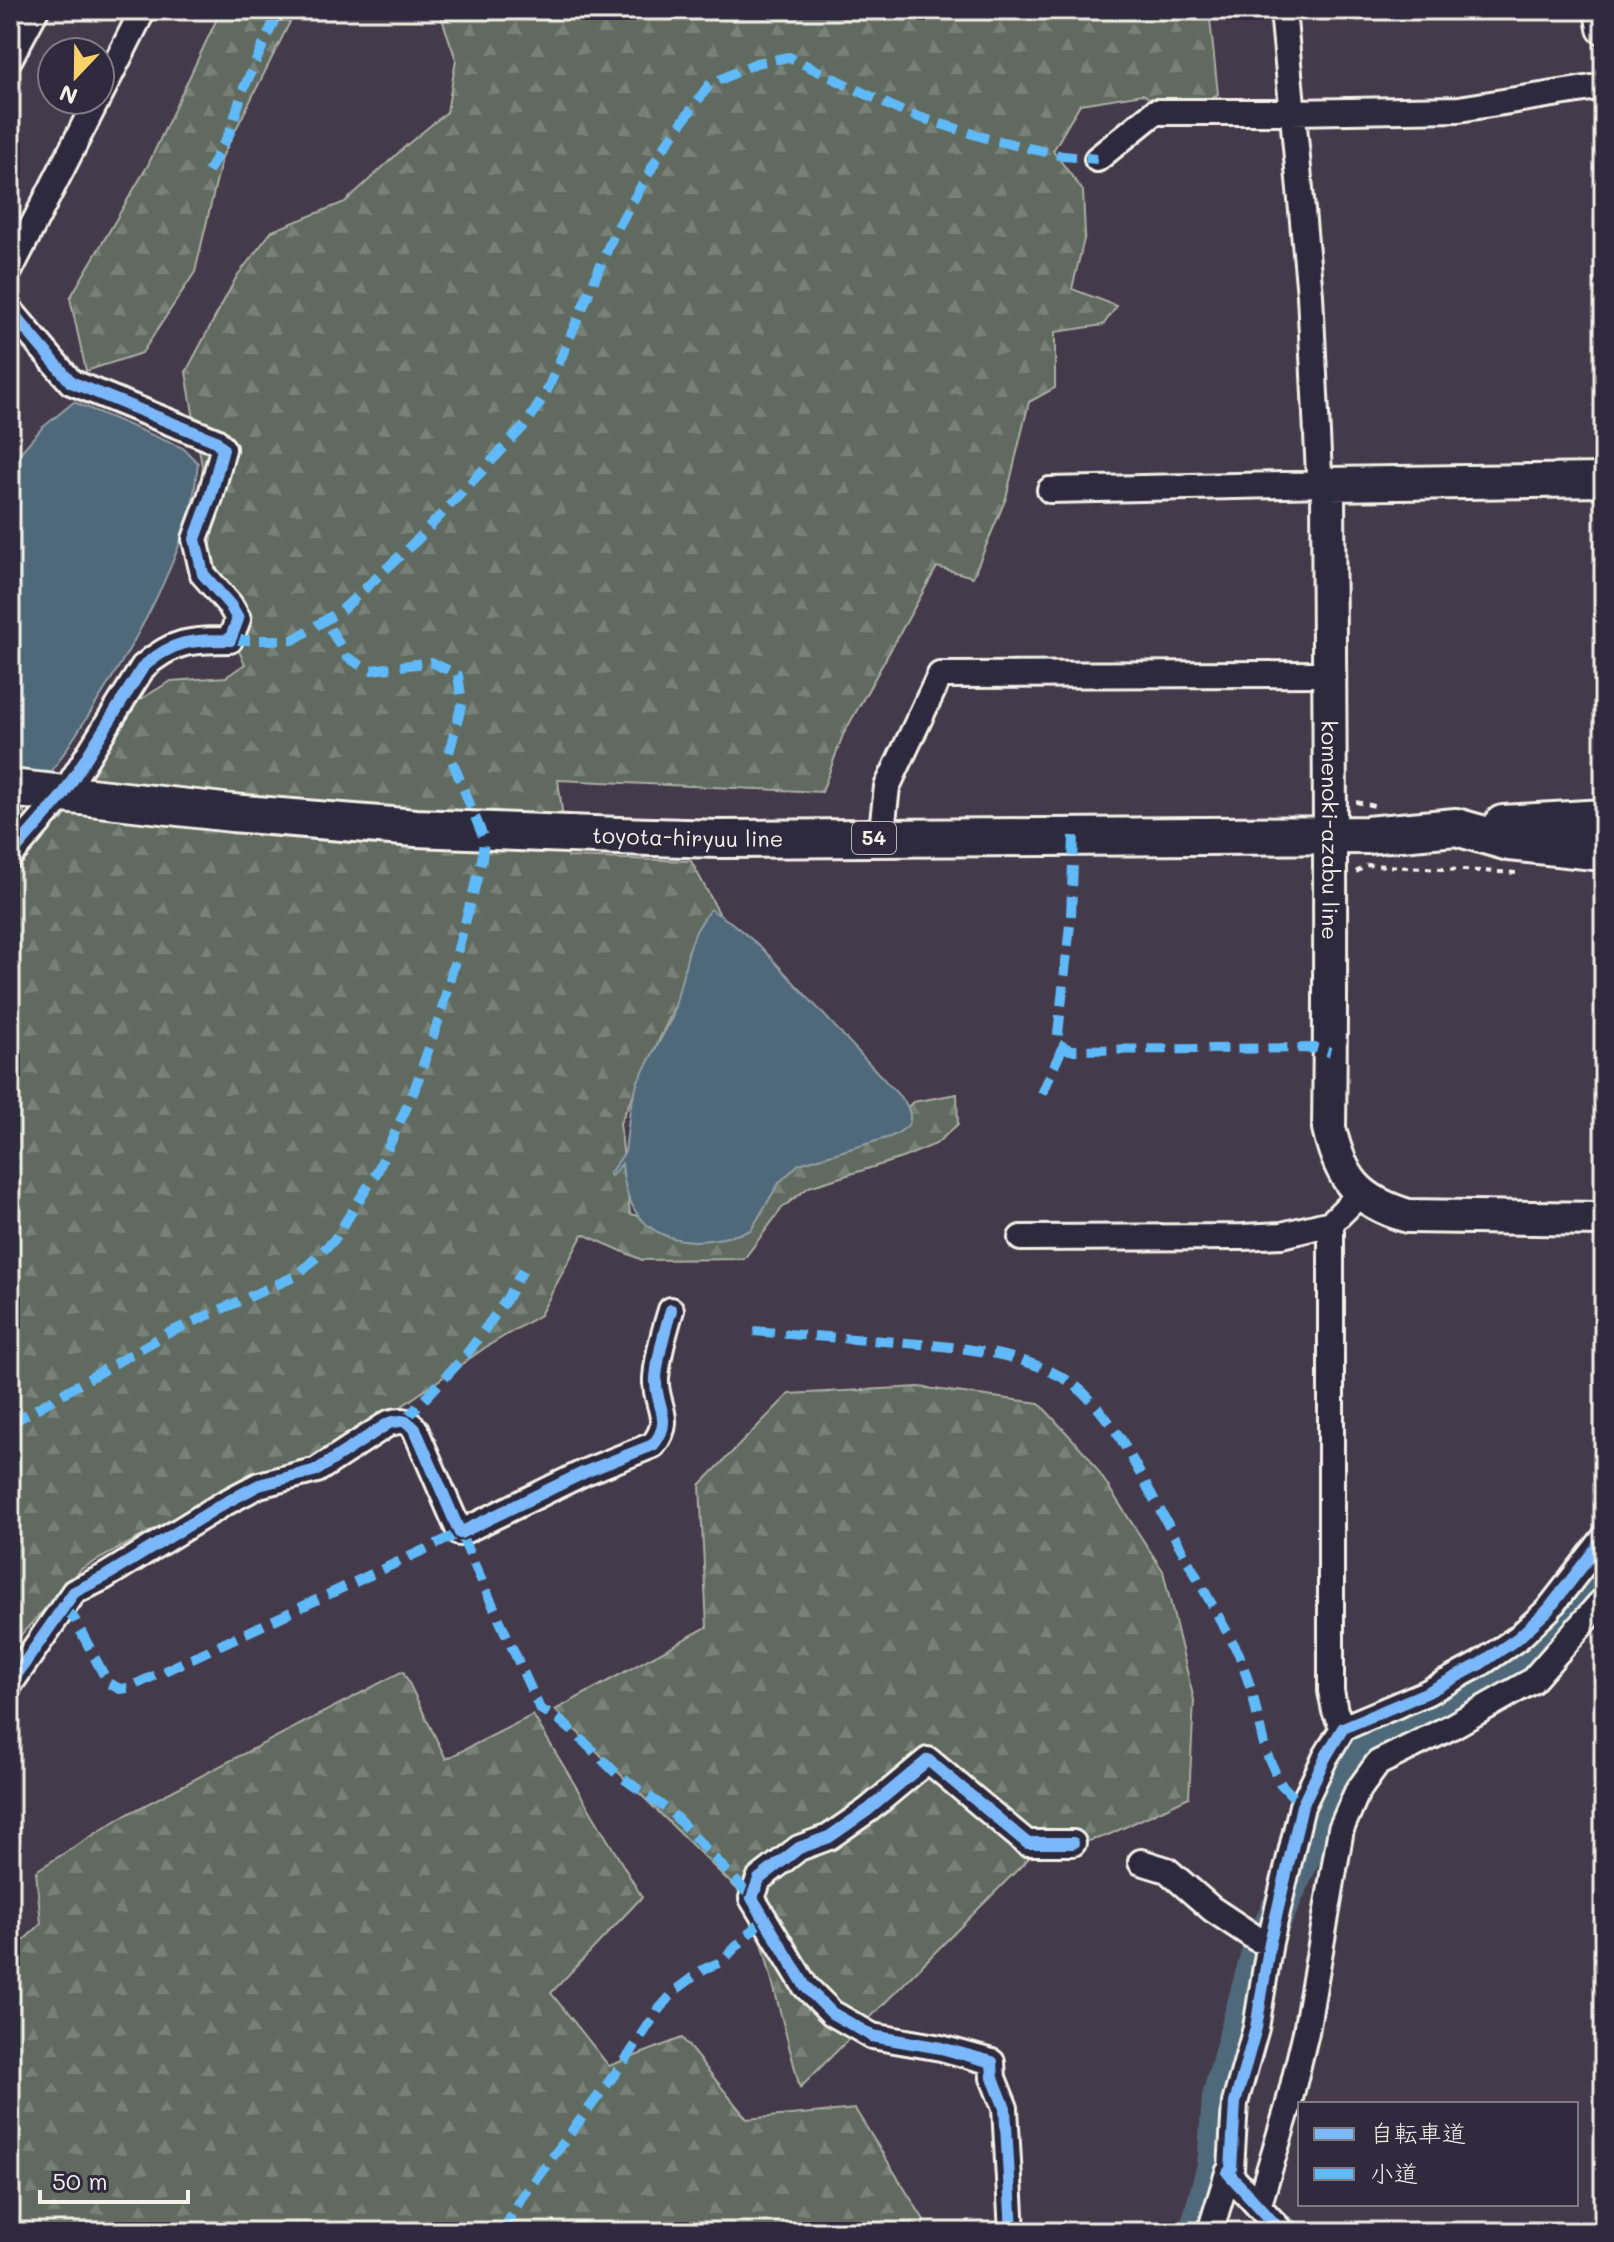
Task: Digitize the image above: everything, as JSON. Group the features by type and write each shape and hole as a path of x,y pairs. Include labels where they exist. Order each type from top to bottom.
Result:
{"main road":[{"path":"1601,10 1604,28"},
{"path":"1328,484 1604,480"},
{"name":"komenoki-azabu line","path":"1328,484 1332,835 1329,1128 1337,1159 1360,1194 1383,1208 1408,1216 1604,1219"},
{"name":"toyota-hiryuu line","path":"10,788 232,813 416,828 718,839 1367,835 1604,818"},
{"name":"toyota-hiryuu line","path":"1456,827 1509,842 1604,852"}],"street":[{"path":"10,58 36,10"},
{"path":"116,63 143,10"},
{"path":"1283,10 1310,295 1319,474 1328,484"},
{"path":"1097,159 1155,112 1459,109 1604,86"},
{"path":"10,270 89,116"},
{"path":"10,310 71,382 216,441 223,449 195,539 203,574 238,619 230,640 181,643 161,651 143,667 63,795 10,856"},
{"path":"1050,490 1328,484"},
{"path":"881,838 887,787 940,675 1328,674"},
{"path":"1021,1238 1282,1235 1331,1223 1360,1194"},
{"path":"1331,1223 1331,1691 1343,1728"},
{"path":"10,1684 74,1592 259,1485 317,1470 389,1423 401,1420 409,1422 415,1429 460,1533 585,1472 653,1445 664,1423 655,1384 658,1352 671,1310"},
{"path":"1210,2232 1231,2169 1235,2103 1256,2028 1270,1942 1302,1806 1326,1756 1343,1728 1426,1693 1480,1664 1518,1638 1548,1610 1604,1538"},
{"path":"1259,2204 1288,2107 1306,2032 1341,1829 1357,1792 1378,1763 1449,1728 1532,1681 1604,1599"},
{"path":"1012,2232 1005,2108 993,2078 992,2062 941,2048 872,2036 832,2013 805,1986 752,1898 759,1879 799,1848 829,1837 868,1810 928,1760 1027,1843 1073,1843"},
{"path":"1141,1862 1167,1870 1212,1909 1257,1939 1270,1942"},
{"path":"1228,2173 1282,2232"}],"path":[{"path":"1331,871 1357,872 1368,865 1521,873"}],"green space":[{"path":"221,10 296,10 222,157 195,272 142,353 86,371 70,298 148,165"},
{"path":"439,10 1209,10 1218,94 1177,117 1143,94 1080,104 1053,151 1083,191 1085,235 1072,289 1117,306 1103,325 1055,332 1055,388 1029,402 1006,498 973,577 937,567 843,735 822,792 558,780 568,857 691,861 719,913 620,1123 630,1214 690,1228 761,1186 841,1130 889,1124 913,1102 957,1094 958,1124 936,1144 809,1187 783,1207 744,1259 642,1260 583,1234 540,1315 486,1347 318,1465 256,1474 81,1569 10,1647 10,798 27,816 62,820 84,790 126,708 171,681 226,677 245,664 206,580 213,531 186,372 237,276 272,231 345,202 447,112 456,60"},
{"path":"919,1387 1039,1403 1089,1457 1163,1571 1194,1700 1189,1797 1106,1836 1030,1857 800,2088 752,1904 555,1710 707,1627 700,1485 789,1394"},
{"path":"403,1671 446,1759 533,1715 642,1897 551,1993 609,2066 682,2038 747,2119 855,2109 924,2220 921,2232 10,2232 10,1953 41,1924 36,1871 122,1817"}],"water":[{"path":"74,402 183,448 198,463 195,490 167,575 113,676 52,771 22,774 10,765 10,464 42,428"},
{"path":"710,909 761,947 905,1102 910,1119 902,1131 890,1137 799,1164 779,1183 751,1230 727,1237 683,1240 664,1235 648,1226 635,1211 626,1190 622,1164 611,1176 609,1174 625,1152 630,1109 638,1081 672,1018 689,950 696,931"}],"waterway":[{"path":"1197,2232 1215,2166 1220,2097 1259,1953 1345,1762 1374,1737 1467,1690 1529,1650 1560,1619 1604,1559"},
{"path":"1217,2130 1224,2141"},
{"path":"1276,2210 1305,2232"}],"marked path":[{"path":"208,172 230,132 243,90 279,10"},
{"path":"230,640 293,640 343,609 418,539 527,423 546,393 614,234 662,150 709,85 756,63 789,57 903,112 986,138 1063,156 1097,159"},
{"path":"10,1424 166,1334 298,1275 334,1240 377,1172 414,1091 440,1016 482,860 484,839 449,753 462,703 458,675 431,662 372,670 362,666 347,657 324,619"},
{"path":"1074,836 1071,916 1057,1043 1070,1050 1316,1048 1330,1052"},
{"path":"1042,1094 1063,1046"},
{"path":"404,1421 466,1355 506,1300 523,1270"},
{"path":"754,1331 981,1351 1053,1372 1080,1390 1121,1439 1239,1654 1252,1692 1265,1750 1280,1783 1302,1806"},
{"path":"63,1607 75,1620 108,1683 120,1689 128,1688 460,1533 540,1709 576,1734 617,1774 671,1812 752,1898"},
{"path":"502,2232 521,2199 629,2055 659,2009 677,1989 704,1969 721,1962 763,1919"}],"cycle path":[{"path":"10,310 71,382 216,441 223,449 195,539 203,574 238,619 230,640 184,643 164,651 143,667 63,795 10,856"},
{"path":"10,1684 74,1592 259,1485 317,1470 389,1423 403,1421 415,1429 460,1533 585,1472 653,1445 662,1427 656,1378 671,1310"},
{"path":"1282,2232 1228,2173 1231,2169 1235,2103 1256,2028 1270,1942 1302,1806 1343,1728 1426,1693 1480,1664 1518,1638 1548,1610 1604,1538"},
{"path":"1012,2232 1005,2108 993,2078 992,2062 941,2048 872,2036 832,2013 805,1986 752,1898 759,1879 799,1848 829,1837 868,1810 928,1760 1027,1843 1073,1843"}]}
